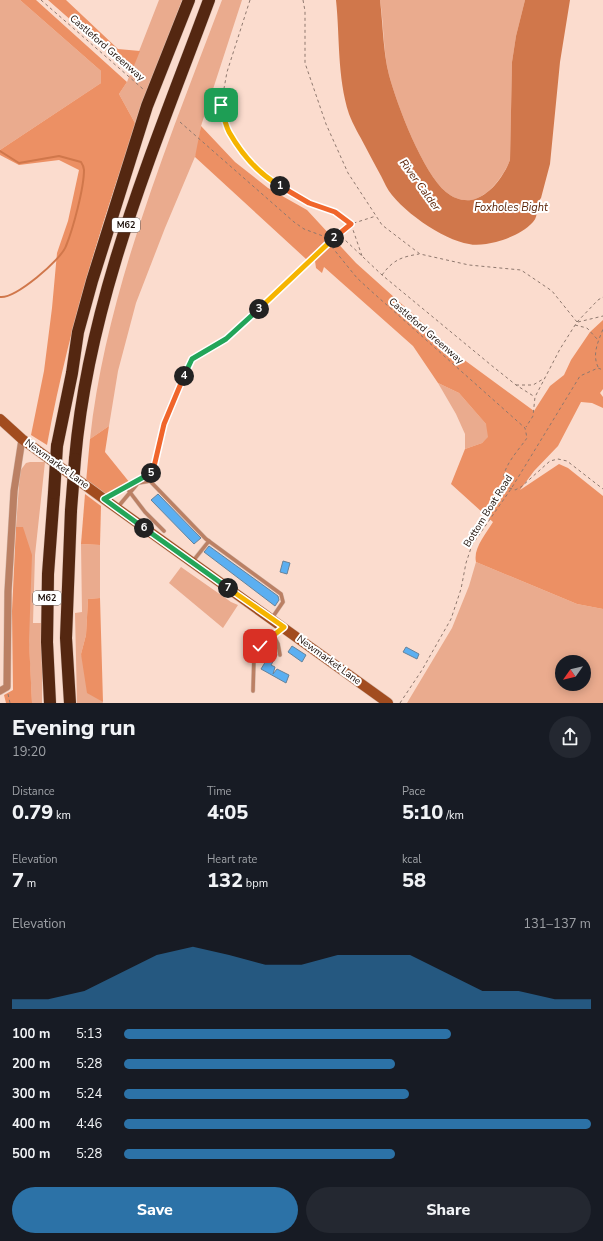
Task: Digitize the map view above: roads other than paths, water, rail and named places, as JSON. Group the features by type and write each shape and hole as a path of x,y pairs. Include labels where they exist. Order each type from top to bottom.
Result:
{"highway":[{"name":"M62","path":"50,703 47,642 48,589 57,446 72,373 78,332 92,281 147,106 189,0"},
{"name":"M62","path":"70,703 66,638 70,510 78,424 97,327 121,238 209,0"}],"main road":[{"name":"Newmarket Lane","path":"0,419 22,439 388,703"}],"street":[{"path":"2,691 6,687 8,592 14,491 22,439"}],"lane":[{"path":"117,508 129,491 138,483 150,481 209,541 281,594 283,602 271,618"},
{"path":"129,491 145,512 164,531"},
{"path":"192,562 209,541"},
{"path":"253,691 254,656 260,646 284,627"},
{"path":"274,636 278,644 280,655"}],"water":[{"name":"Foxholes Bight","path":"336,0 380,0 384,47 389,75 404,120 412,138 420,155 437,183 446,192 458,199 471,200 484,195 495,185 504,173 510,160 512,62 516,36 525,0 570,0 560,62 550,164 535,219 529,226 516,235 501,241 475,245 469,244 458,241 434,230 400,204 392,195 349,114 342,86"}],"waterway":[{"path":"0,151 19,163 59,156 81,162 84,170 84,178 75,219 66,246 56,260 37,278 16,292 0,297"}],"water label":[{"name":"River Calder","path":"420,185"}]}
